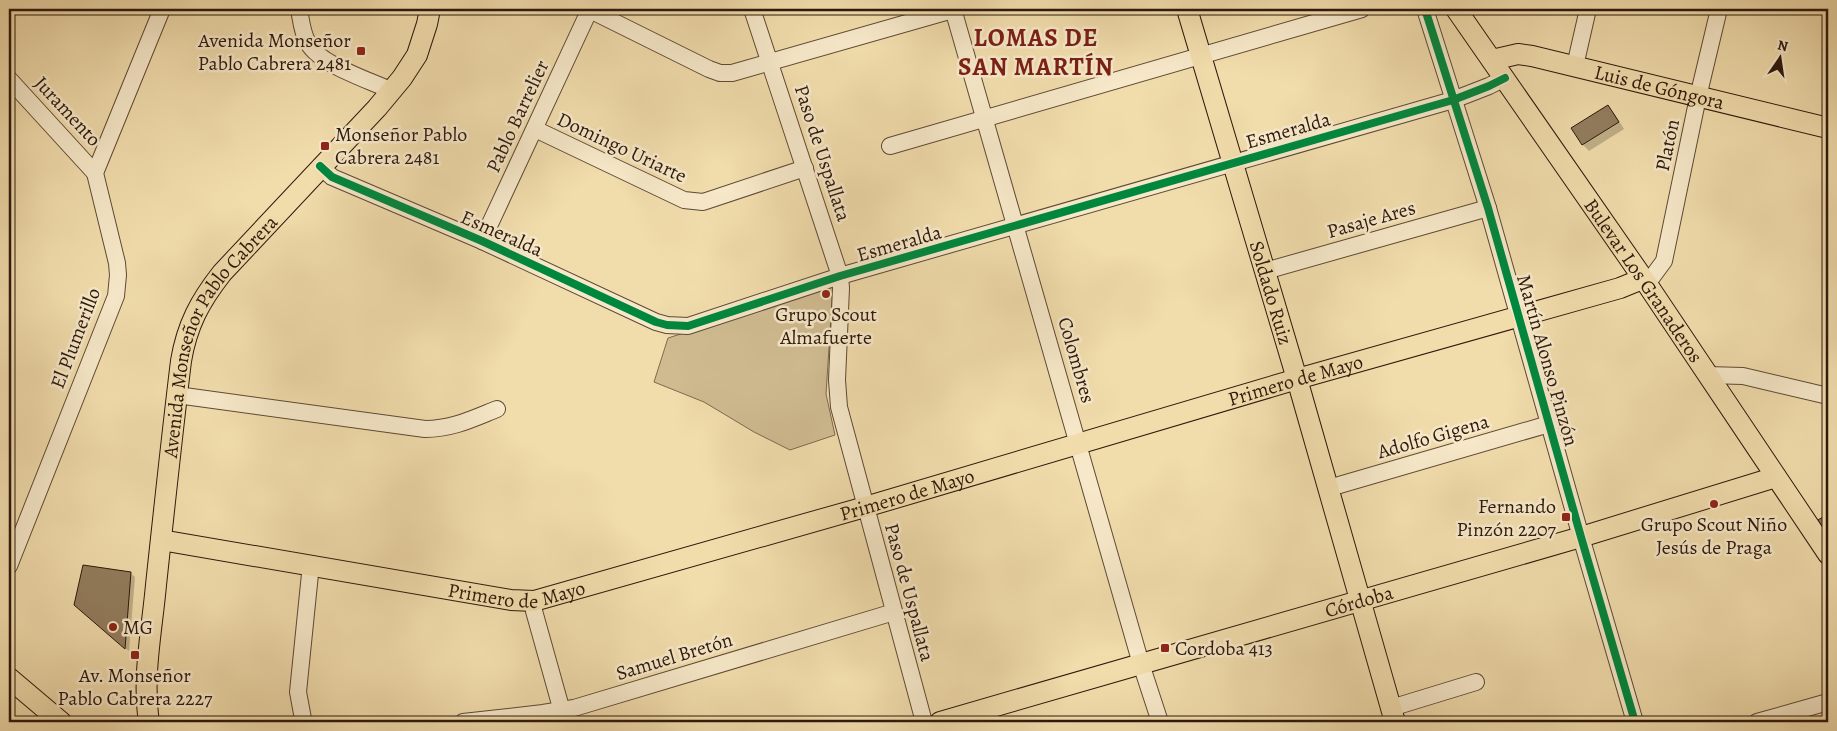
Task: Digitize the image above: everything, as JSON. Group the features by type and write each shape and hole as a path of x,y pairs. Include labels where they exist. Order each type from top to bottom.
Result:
{"main road":[{"name":"Avenida Monseñor Pablo Cabrera","path":"149,722 148,669 161,540 177,395 187,333 192,319 210,287 222,273 392,91 411,67 417,56 430,9"},
{"name":"Soldado Ruiz","path":"1186,9 1234,162 1393,715"},
{"name":"Bulevar Los Granaderos","path":"1456,9 1708,375 1828,554"},
{"name":"Luis de Góngora","path":"1492,60 1518,54 1575,66 1698,97 1827,124"},
{"name":"Primero de Mayo","path":"161,540 311,564 511,600 534,601 865,507 1297,379 1644,282"},
{"name":"Córdoba","path":"940,722 1359,602 1776,478"},
{"path":"9,678 61,722"}],"street":[{"path":"95,173 162,9"},
{"path":"299,9 304,34 308,44 316,53 328,62 392,91"},
{"path":"590,9 709,69 720,73 732,73 954,9"},
{"name":"Pablo Barrelier","path":"482,241 590,9"},
{"name":"Paso de Uspallata","path":"752,9 806,168 840,276 842,288 837,394 865,507 924,722"},
{"name":"Colombres","path":"954,9 1141,664 1160,722"},
{"path":"890,146 1362,9"},
{"name":"Martín Alonso Pinzón","path":"1425,9 1488,208 1635,722"},
{"path":"1575,66 1588,9"},
{"name":"Platón","path":"1644,282 1664,261 1698,97 1719,9"},
{"name":"Esmeralda","path":"320,166 332,177 482,241 656,322 678,327 688,326 840,276 1453,100 1505,78"},
{"name":"Juramento","path":"9,79 95,173"},
{"name":"Domingo Uriarte","path":"535,129 684,200 692,202 703,202 806,168"},
{"name":"El Plumerillo","path":"9,566 116,296 117,263 95,173"},
{"name":"Pasaje Ares","path":"1265,271 1488,208"},
{"path":"1708,375 1743,376 1828,396"},
{"path":"177,395 425,429 443,429 455,426 497,409"},
{"name":"Adolfo Gigena","path":"1329,488 1549,424"},
{"path":"305,722 298,692 311,564"},
{"path":"534,601 534,611 563,716"},
{"name":"Samuel Bretón","path":"463,722 563,716 574,708 894,612"},
{"path":"1393,715 1476,682"},
{"path":"1756,722 1828,702"}],"shaded area":[{"path":"833,286 826,394 835,435 790,450 754,432 704,402 654,382 668,338"}],"building":[{"path":"1608,105 1619,122 1582,145 1571,128"},
{"path":"1828,514 1828,537 1818,520"},
{"name":"MG","path":"83,565 131,572 125,649 74,605"}],"cycle path":[{"path":"1425,9 1488,208 1635,722"},
{"path":"320,166 332,177 482,241 656,322 667,325 688,326 840,276 1453,100 1505,78"}],"place":[{"name":"Avenida Monseñor Pablo Cabrera 2481","path":"361,51"},
{"name":"Monseñor Pablo Cabrera 2481","path":"325,146"},
{"name":"Grupo Scout Almafuerte","path":"826,294"},
{"name":"Grupo Scout Niño Jesús de Praga","path":"1714,504"},
{"name":"Fernando Pinzón 2207","path":"1566,517"},
{"name":"MG","path":"113,627"},
{"name":"Cordoba 413","path":"1165,648"},
{"name":"Av. Monseñor Pablo Cabrera 2227","path":"135,655"}],"district":[{"name":"LOMAS DE SAN MARTÍN","path":"1036,52"}]}
